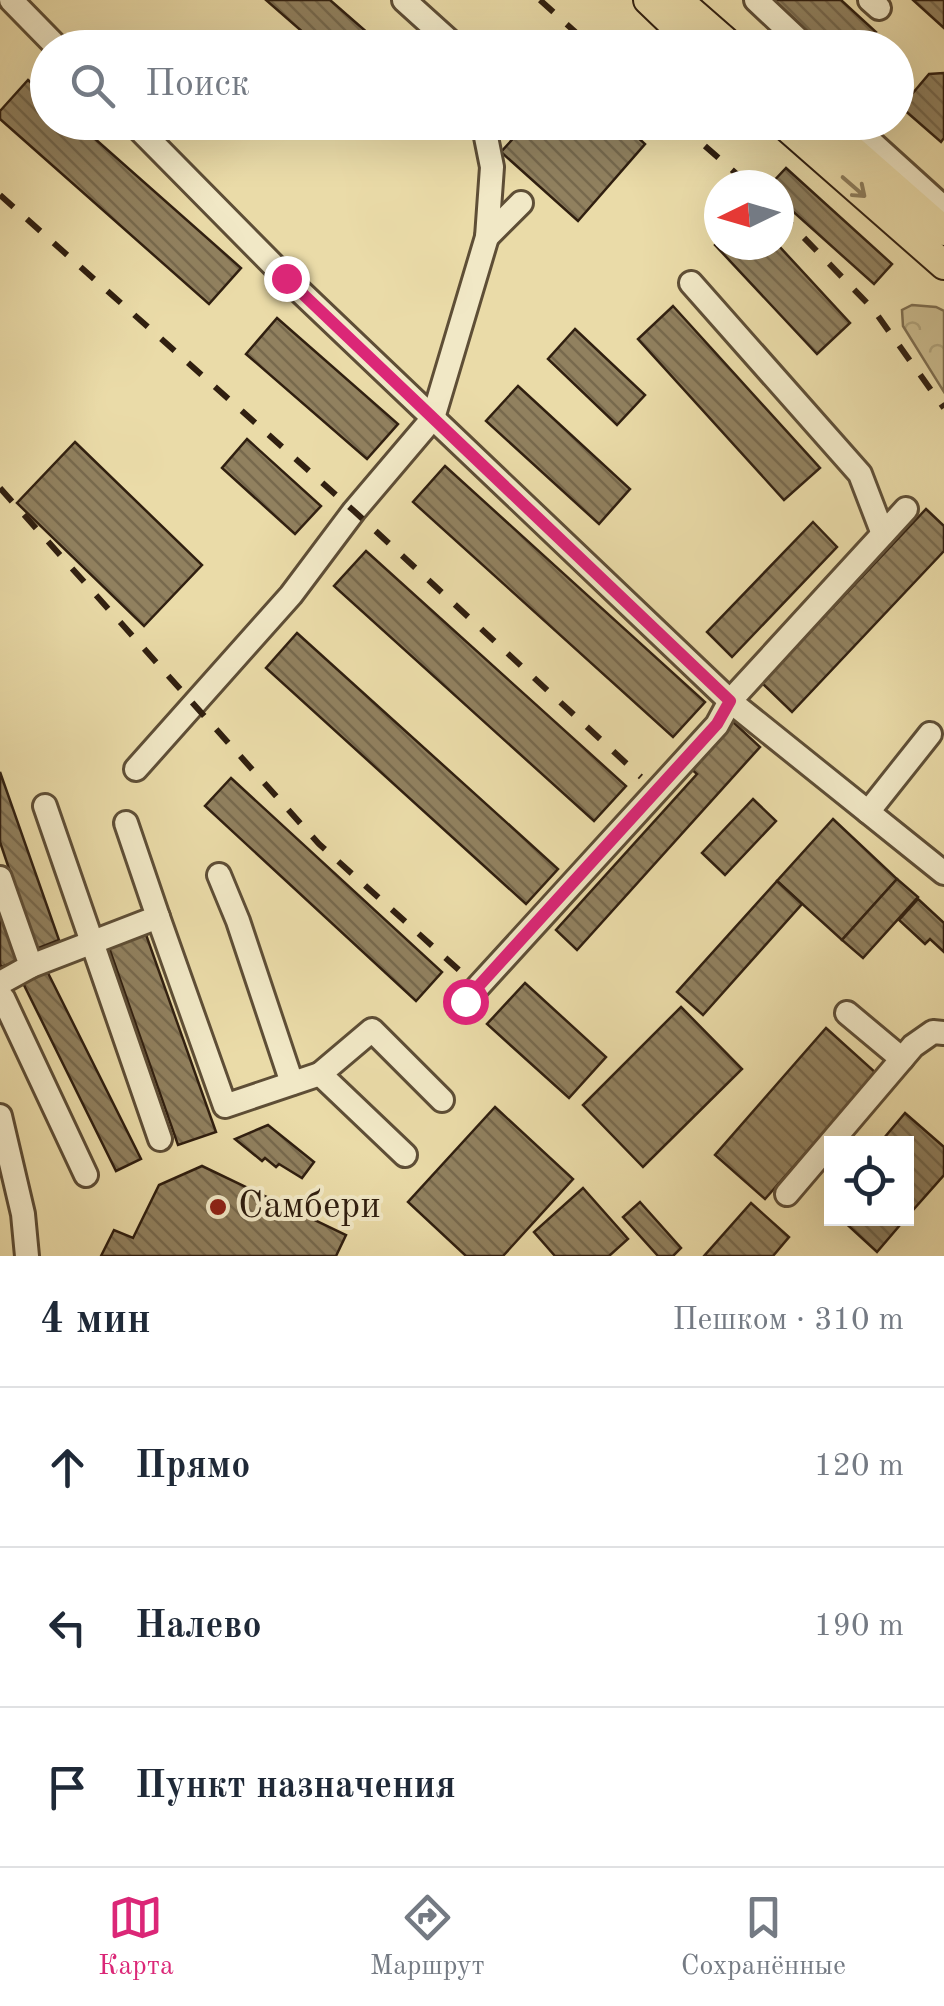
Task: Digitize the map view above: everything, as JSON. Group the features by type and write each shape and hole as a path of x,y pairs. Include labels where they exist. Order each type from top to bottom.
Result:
{"main road":[{"path":"648,0 679,30"},
{"path":"678,0 712,30"},
{"path":"801,140 944,266"},
{"path":"841,140 944,230"}],"lane":[{"path":"11,0 40,30"},
{"path":"404,0 437,30"},
{"path":"756,0 788,30"},
{"path":"150,140 286,278 730,701 944,873"},
{"path":"136,769 291,595 354,511 433,418 487,237 492,167 487,140"},
{"path":"869,140 944,208"},
{"path":"487,237 521,203"},
{"path":"691,283 860,474 883,534"},
{"path":"465,1001 906,509"},
{"path":"868,812 930,734"},
{"path":"46,806 160,1140"},
{"path":"126,824 225,1106 320,1074 372,1030 442,1100"},
{"path":"219,874 292,1083"},
{"path":"0,878 31,966"},
{"path":"0,983 31,966 158,916"},
{"path":"0,998 86,1175"},
{"path":"848,1013 902,1059"},
{"path":"786,1194 922,1038 932,1032 944,1033"},
{"path":"320,1074 404,1155"},
{"path":"0,1116 23,1214 27,1256"}],"green space":[{"path":"912,305 944,311 944,392 903,326 902,310"}],"building":[{"path":"266,0 330,0 364,30 300,30"},
{"path":"768,0 841,0 874,30 801,30"},
{"path":"913,0 944,0 944,28"},
{"path":"944,73 941,142 914,118 914,92 929,74"},
{"path":"28,80 30,140 96,140 241,268 209,304 0,119 0,111"},
{"path":"512,140 641,140 645,144 578,221 501,152"},
{"path":"794,175 892,264 874,284 794,212"},
{"path":"729,260 792,260 850,323 817,354"},
{"path":"673,306 820,468 784,500 638,339"},
{"path":"277,318 398,424 367,459 246,354"},
{"path":"575,329 645,395 617,425 548,359"},
{"path":"518,386 630,489 599,524 486,421"},
{"path":"247,439 321,506 295,534 222,468"},
{"path":"75,442 202,565 144,626 17,503"},
{"path":"445,466 705,702 673,737 413,502"},
{"path":"926,509 944,526 944,551 792,712 762,683"},
{"path":"813,522 837,547 732,657 707,632"},
{"path":"366,551 626,786 594,821 334,586"},
{"path":"297,633 558,869 526,904 266,668"},
{"path":"731,720 760,747 577,950 556,930 697,774 689,767"},
{"path":"0,772 59,940 36,949 0,842"},
{"path":"231,778 442,972 416,1001 205,806"},
{"path":"753,799 776,821 725,875 702,853"},
{"path":"833,819 897,879 842,940 777,881"},
{"path":"897,879 918,897 863,958 842,940"},
{"path":"777,881 802,904 703,1015 677,992"},
{"path":"918,899 944,923 944,952 930,939 925,944 899,920"},
{"path":"0,907 19,961 1,967 0,963"},
{"path":"144,929 216,1132 178,1145 107,942"},
{"path":"45,967 141,1159 116,1171 21,979"},
{"path":"525,983 606,1057 569,1098 487,1024"},
{"path":"681,1007 742,1069 643,1167 583,1105"},
{"path":"826,1028 876,1073 765,1199 715,1155"},
{"path":"495,1107 573,1179 503,1256 466,1256 408,1202"},
{"path":"905,1113 944,1147 944,1175 914,1209 914,1136 886,1136"},
{"path":"268,1125 314,1162 302,1178 265,1158 262,1161 235,1139"},
{"name":"Самбери","path":"202,1166 346,1235 336,1256 101,1256 114,1230 133,1238 159,1185"},
{"path":"583,1188 628,1239 609,1256 555,1256 534,1232"},
{"path":"640,1202 681,1248 673,1256 658,1256 623,1217"},
{"path":"751,1203 789,1237 773,1256 704,1256"},
{"path":"849,1226 899,1226 877,1252"}],"railway":[{"path":"540,0 573,30"},
{"path":"698,140 732,170"},
{"path":"0,195 354,511 641,777"},
{"path":"794,227 873,309 944,408"},
{"path":"0,488 319,844 459,970"}],"place":[{"name":"Самбери","path":"218,1207"}],"route":[{"path":"286,278 730,701 717,724 465,1001"}]}
